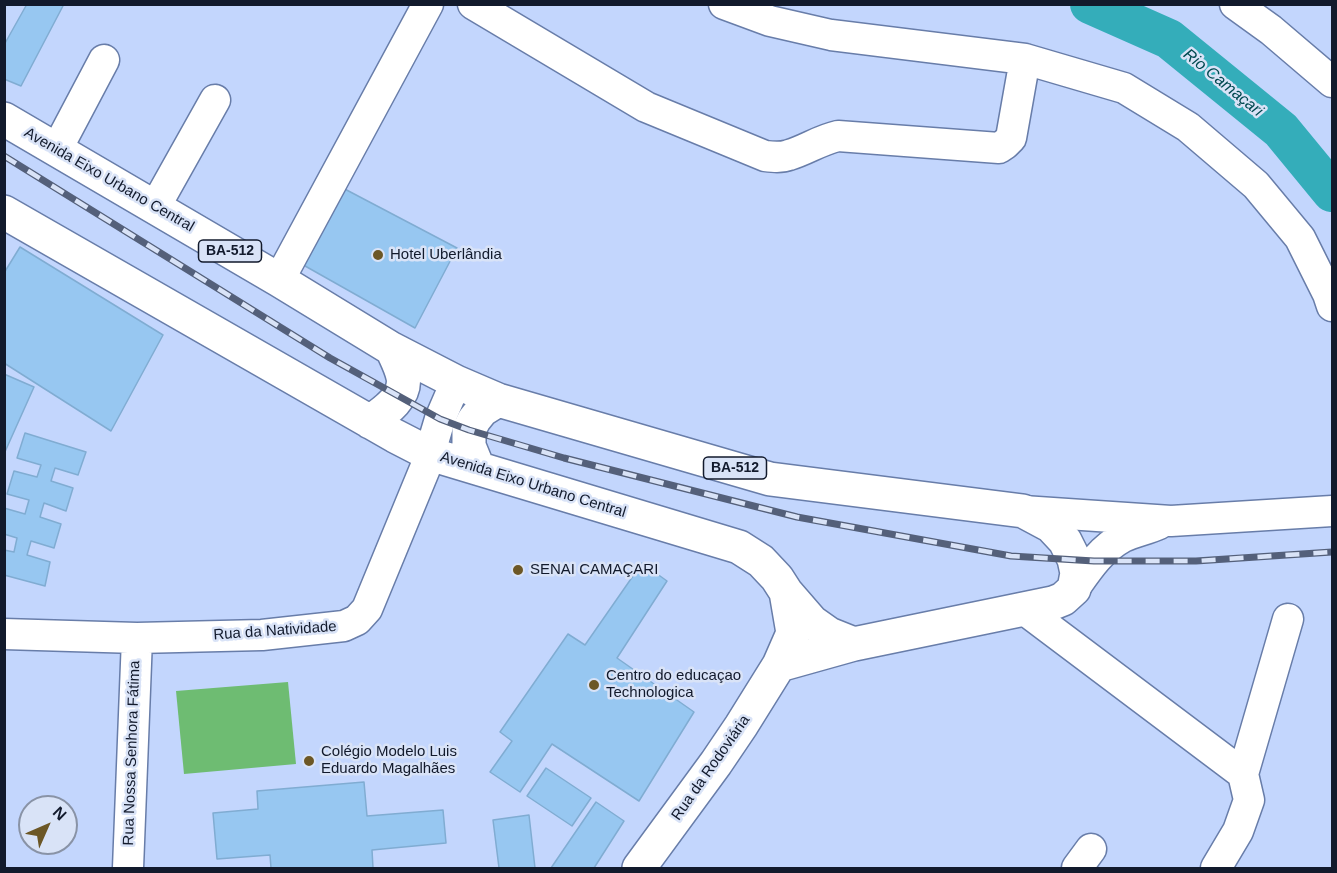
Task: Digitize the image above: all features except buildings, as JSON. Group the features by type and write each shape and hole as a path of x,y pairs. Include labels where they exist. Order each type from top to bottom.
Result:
{"main road":[{"name":"Avenida Eixo Urbano Central","path":"4,119 392,349 456,382 498,400 770,479 1023,510 1051,526 1065,541 1074,559 1077,573 1051,600"},
{"name":"Avenida Eixo Urbano Central","path":"4,212 370,422 430,454 738,547 761,561 812,622 829,634 854,644"},
{"path":"370,422 386,411 399,397 403,388 403,377 392,349"},
{"path":"478,468 469,446 469,430 482,410 498,400"},
{"name":"Rua da Rodoviária","path":"639,868 729,744 779,665 793,633 786,592"},
{"path":"779,665 854,644 1051,600"}],"street":[{"path":"279,280 428,4"},
{"path":"472,4 646,107 765,156 788,156 825,139 838,136 999,148 1011,138 1025,59"},
{"path":"724,4 770,21 831,35 1025,59 1124,88 1188,127 1256,185 1300,238 1332,306"},
{"path":"1235,4 1271,30 1332,82"},
{"path":"57,149 104,60"},
{"path":"155,207 215,100"},
{"name":"Rua da Natividade","path":"4,634 136,638 262,634 344,626 357,620 368,609 456,382"},
{"name":"Avenida Eixo Urbano Central","path":"1023,510 1171,520 1332,511"},
{"name":"Avenida Eixo Urbano Central","path":"1051,600 1107,548 1124,537 1171,520"},
{"path":"1051,600 1061,637 1242,774"},
{"path":"1216,868 1238,831 1249,800 1242,774 1288,619"},
{"name":"Rua Nossa Senhora Fátima","path":"128,868 136,638"}],"green space":[{"path":"288,682 296,764 184,774 176,691"}],"waterway":[{"name":"Rio Camaçari","path":"1090,4 1169,39 1281,130 1332,192"}],"railway":[{"path":"4,156 330,358 440,419 469,430 564,458 797,517 1011,556 1094,561 1196,561 1332,552"}],"place":[{"name":"Hotel Uberlândia","path":"378,255"},
{"name":"SENAI CAMAÇARI","path":"518,570"},
{"name":"Centro do educaçao Technologica","path":"594,685"},
{"name":"Colégio Modelo Luis Eduardo Magalhães","path":"309,761"}]}
